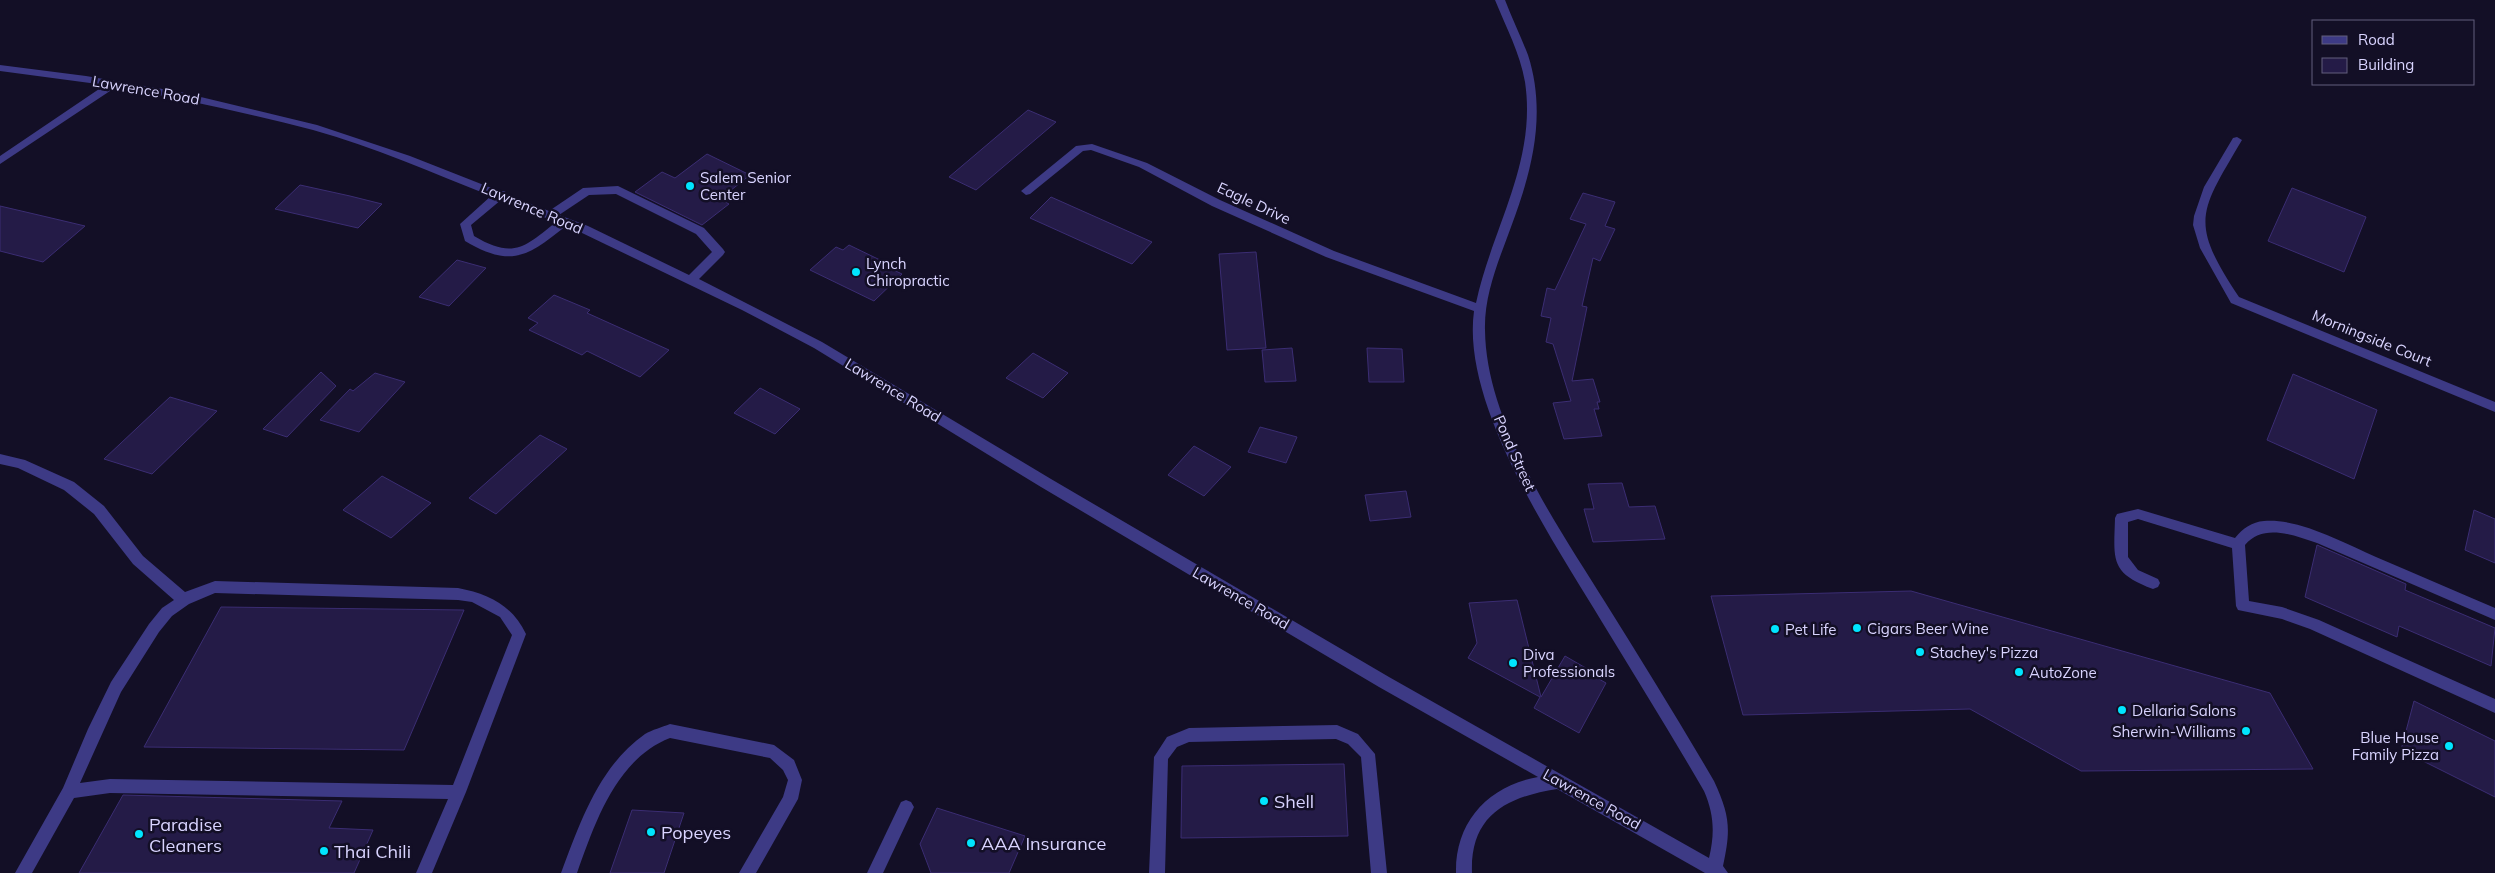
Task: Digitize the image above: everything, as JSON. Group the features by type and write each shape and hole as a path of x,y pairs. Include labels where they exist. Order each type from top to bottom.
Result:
{"street":[{"name":"Pond Street","path":"1500,0 1523,56 1531,90 1533,125 1528,161 1516,199 1486,277 1481,308 1479,343 1490,396 1512,450 1540,507 1698,767 1718,804 1723,829 1717,871"},
{"name":"Lawrence Road","path":"0,68 180,95 317,128 406,158 501,194 565,221 690,281 826,350 1046,484 1376,677 1717,871"},
{"path":"0,161 114,84"},
{"name":"Morningside Court","path":"2237,140 2203,201 2198,218 2213,267 2235,300 2495,408"},
{"name":"Eagle Drive","path":"1026,191 1080,148 1092,147 1143,165 1216,203 1330,254 1481,308"},
{"path":"551,215 587,191 618,190 700,231 719,252 690,281"},
{"path":"501,194 465,224 469,238 487,251 513,254 531,247 565,221"},
{"path":"0,459 21,464 69,486 100,510 138,560 184,600"},
{"path":"2153,583 2133,574 2121,559 2122,518 2138,514 2238,544"},
{"path":"2495,614 2321,539 2292,529 2265,527 2257,529 2250,531 2238,544 2243,606 2282,613 2314,624 2495,706"},
{"path":"23,873 69,792 93,734 116,687 154,628 167,612 184,600 194,594 215,587 458,594 474,598 504,613 519,634 458,792 424,873"},
{"path":"568,873 586,826 605,789 629,756 652,738 670,731 774,752 789,765 795,780 790,799 747,873"},
{"path":"1156,873 1161,757 1172,742 1189,735 1337,732 1353,739 1368,754 1379,873"},
{"path":"1464,873 1463,854 1469,830 1484,813 1510,794 1529,786 1560,781"},
{"path":"69,792 110,786 458,792"},
{"path":"875,873 906,807"}],"building":[{"path":"1028,110 1056,122 976,190 949,177"},
{"name":"Salem Senior Center","path":"707,154 750,175 720,199 729,204 702,225 635,192 662,172 675,178"},
{"path":"300,185 382,204 358,228 275,209"},
{"path":"2292,188 2366,217 2344,272 2268,241"},
{"path":"1583,193 1615,202 1605,226 1615,229 1600,261 1593,258 1582,306 1587,307 1572,381 1593,379 1600,402 1597,402 1599,409 1594,409 1602,436 1564,439 1553,403 1571,401 1553,344 1546,342 1551,318 1541,316 1547,288 1555,290 1586,224 1570,219"},
{"path":"1051,197 1152,242 1132,264 1030,218"},
{"path":"0,206 85,226 43,262 0,251"},
{"name":"Lynch Chiropractic","path":"849,245 880,260 877,262 902,274 874,301 810,270 836,247 843,250"},
{"path":"1256,252 1266,348 1227,350 1219,254"},
{"path":"457,260 486,268 449,306 419,297"},
{"path":"554,295 590,310 587,313 669,350 640,377 587,351 582,355 529,330 538,323 528,318"},
{"path":"1292,348 1296,381 1265,382 1262,350"},
{"path":"1367,348 1402,349 1404,382 1369,382"},
{"path":"1033,353 1068,373 1043,398 1006,378"},
{"path":"321,372 336,386 287,437 263,429"},
{"path":"375,373 405,382 359,432 320,420 350,389 353,391"},
{"path":"2293,374 2377,410 2354,479 2267,440"},
{"path":"760,388 800,409 775,434 734,413"},
{"path":"170,397 217,411 152,474 104,459"},
{"path":"1260,427 1297,437 1286,463 1248,452"},
{"path":"540,435 567,449 496,514 469,498"},
{"path":"1194,446 1231,467 1204,496 1168,475"},
{"path":"382,476 431,503 391,538 343,510"},
{"path":"1622,483 1629,507 1655,506 1665,539 1593,542 1584,509 1594,509 1588,484"},
{"path":"1406,491 1411,517 1370,521 1365,495"},
{"path":"2474,510 2495,519 2495,563 2465,550"},
{"path":"2317,545 2406,584 2405,590 2495,628 2491,666 2399,626 2397,637 2305,597"},
{"path":"1911,591 2270,693 2313,769 2081,771 1970,709 1743,715 1711,596"},
{"name":"Diva Professionals","path":"1517,600 1541,697 1565,656 1591,671 1590,674 1606,683 1579,733 1534,708 1540,697 1468,658 1477,643 1469,603"},
{"path":"221,607 464,610 404,750 144,747"},
{"name":"Blue House Family Pizza","path":"2414,701 2495,741 2495,797 2401,750"},
{"name":"Shell","path":"1344,764 1348,836 1181,838 1182,766"},
{"path":"123,795 342,801 329,828 373,830 354,873 79,873"},
{"name":"AAA Insurance","path":"937,808 1025,836 1009,873 931,873 920,844"},
{"name":"Popeyes","path":"632,810 684,813 664,873 610,873"}],"place":[{"name":"Salem Senior Center","path":"690,186"},
{"name":"Lynch Chiropractic","path":"856,272"},
{"name":"Cigars Beer Wine","path":"1857,628"},
{"name":"Pet Life","path":"1775,629"},
{"name":"Stachey's Pizza","path":"1920,652"},
{"name":"Diva Professionals","path":"1513,663"},
{"name":"AutoZone","path":"2019,672"},
{"name":"Dellaria Salons","path":"2122,710"},
{"name":"Sherwin-Williams","path":"2246,731"},
{"name":"Blue House Family Pizza","path":"2449,746"},
{"name":"Shell","path":"1264,801"},
{"name":"Popeyes","path":"651,832"},
{"name":"Paradise Cleaners","path":"139,834"},
{"name":"AAA Insurance","path":"971,843"},
{"name":"Thai Chili","path":"324,851"}]}
